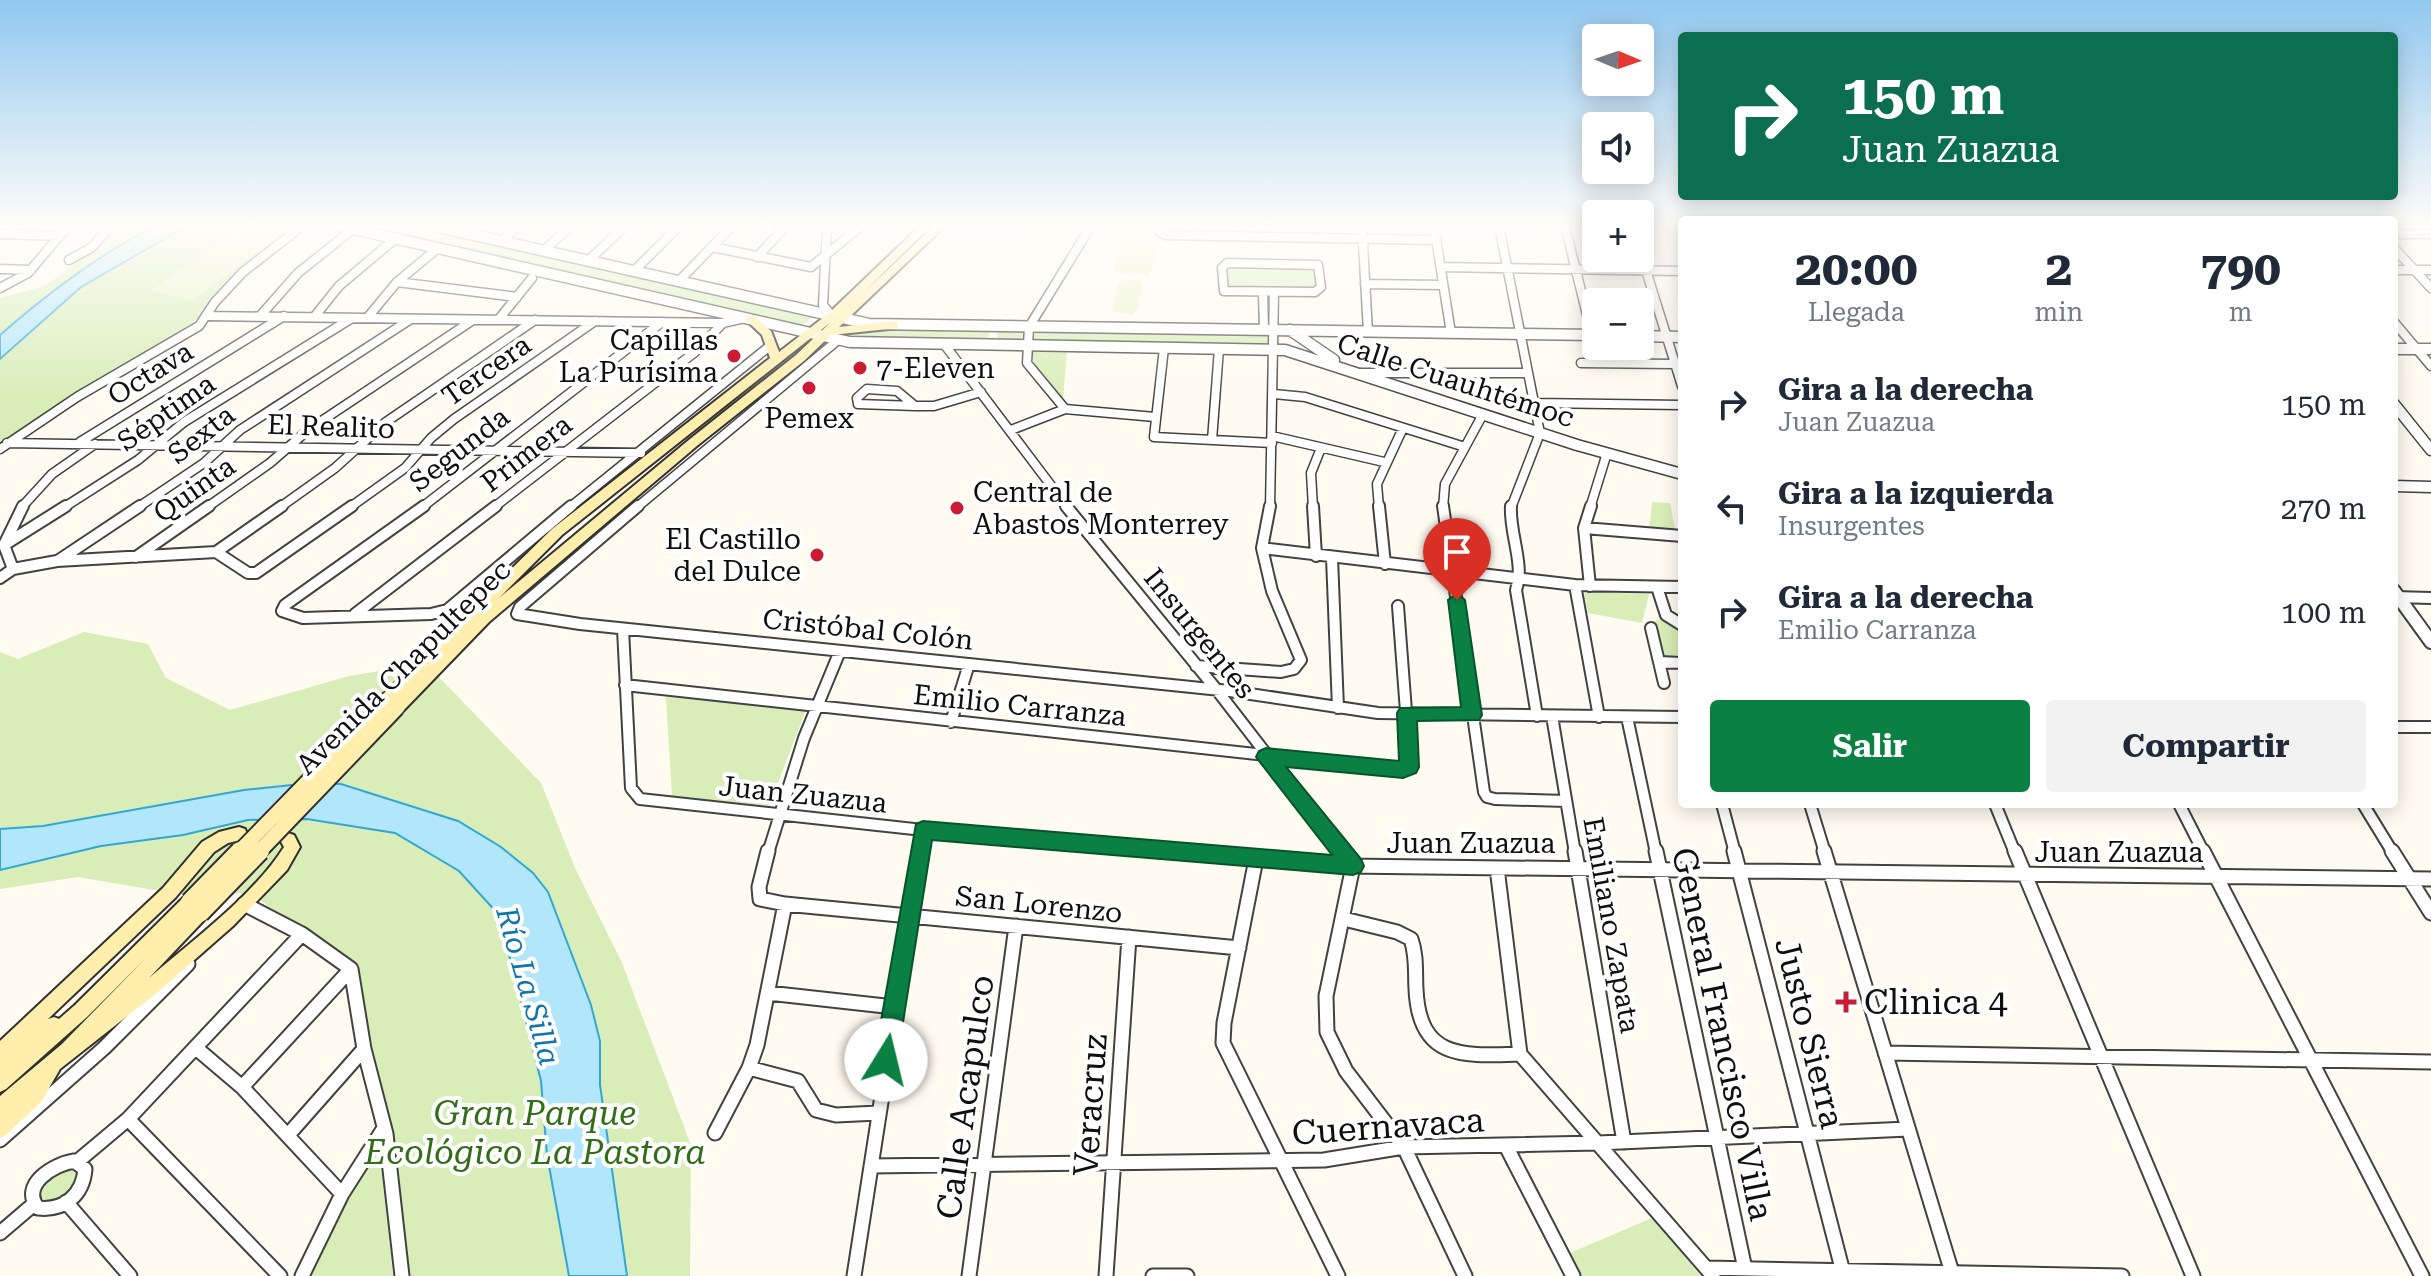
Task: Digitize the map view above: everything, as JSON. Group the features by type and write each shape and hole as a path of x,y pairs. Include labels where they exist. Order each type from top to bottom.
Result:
{"main road":[{"name":"Avenida Chapultepec","path":"393,703 484,618 605,526 624,503 741,412 750,398 831,336 838,318 870,286"},
{"name":"Avenida Chapultepec","path":"3,1088 61,1056 195,908 533,554 654,455 740,379 859,305 879,286"},
{"path":"859,305 862,316 869,324"},
{"path":"749,318 764,329 776,358"},
{"path":"811,333 831,336 894,325"},
{"path":"740,379 751,389 750,398"},
{"path":"624,503 623,495 653,465 654,455"},
{"path":"533,554 576,528 605,526"},
{"path":"0,1053 169,893 208,847 225,837 239,834"},
{"path":"0,1129 35,1096 61,1056 104,1027 282,867 292,847 288,840"},
{"name":"Avenida Chapultepec","path":"83,1009 195,908"},
{"path":"3,1088 50,1049 83,1009"},
{"path":"3,1088 83,1009"}],"street":[{"path":"4,446 77,397 188,333 208,316 215,302 230,286"},
{"path":"261,315 287,286"},
{"path":"315,316 340,286"},
{"path":"368,317 394,286"},
{"path":"425,286 517,297"},
{"path":"499,319 526,286"},
{"path":"605,286 811,333"},
{"path":"648,295 646,288 649,286"},
{"path":"701,286 869,324 1270,330 1292,333 1582,335"},
{"path":"824,286 823,305 838,318"},
{"path":"1054,286 1029,327 1026,347 1029,367 1065,409"},
{"path":"1224,286 1224,291 1274,292 1319,291 1319,286"},
{"path":"1365,286 1368,332"},
{"path":"1443,286 1451,333"},
{"path":"1511,286 1540,433 1511,505 1510,520 1520,578 1516,590 1537,716"},
{"path":"1651,286 1678,373"},
{"path":"1196,666 1268,672 1289,671 1298,665 1299,650 1272,591 1262,548 1269,522 1275,349 1263,292"},
{"path":"1270,330 1274,292"},
{"path":"208,316 723,323 766,311 768,306 764,299"},
{"name":"Octava","path":"79,443 286,315"},
{"name":"Séptima","path":"4,545 128,467 184,422 354,317"},
{"name":"Sexta","path":"57,561 204,463 249,424 413,318"},
{"name":"Quinta","path":"134,558 308,430 475,319"},
{"path":"0,578 13,569 57,561 216,552 335,468 386,422 535,320"},
{"name":"Tercera","path":"216,552 253,574 405,468 431,438 454,419 595,321"},
{"name":"Segunda","path":"353,615 295,617 281,609 662,322"},
{"name":"Primera","path":"353,615 695,352 723,323"},
{"path":"980,345 994,336 984,326"},
{"path":"1045,347 1040,337 1048,327"},
{"path":"2398,327 2431,366"},
{"path":"1292,333 1355,372 1528,373"},
{"path":"1275,349 1292,333"},
{"path":"605,526 648,497 831,336"},
{"name":"Calle Cuauhtémoc","path":"831,336 1026,347 1275,349 1540,433 1678,473"},
{"path":"1654,337 1678,337"},
{"name":"Insurgentes","path":"944,344 1065,504 1216,689 1353,866"},
{"path":"353,615 431,614 447,610 494,568 638,453 740,379 771,345"},
{"path":"1164,348 1154,437 1272,440 1384,462"},
{"path":"1212,440 1219,349"},
{"path":"2398,349 2431,349"},
{"path":"1581,363 1675,364"},
{"path":"915,406 897,391 867,389 857,398 860,405 915,406 946,404 981,392"},
{"path":"1274,394 1305,397 1465,447"},
{"path":"1534,403 1678,405"},
{"path":"1011,430 1065,409 1155,417"},
{"path":"2398,409 2431,450"},
{"path":"1483,414 1442,498 1483,788 1487,797 1566,801"},
{"path":"1385,564 1376,491 1384,462 1403,428"},
{"name":"Octava","path":"4,545 14,518 34,490 60,467 97,443"},
{"name":"El Realito","path":"4,446 157,443 654,455"},
{"path":"1316,556 1311,473 1321,448"},
{"path":"1590,586 1584,528 1607,453"},
{"path":"2398,486 2431,487"},
{"name":"Cristóbal Colón","path":"605,526 517,612 523,618 1216,689 1338,708 1472,715 1678,717"},
{"path":"1584,528 1678,536"},
{"path":"4,545 13,569"},
{"path":"1262,548 1575,585 1678,587"},
{"path":"1332,558 1338,708"},
{"path":"1575,585 1599,717"},
{"path":"1657,587 1664,612 1678,622"},
{"path":"2398,595 2431,598"},
{"path":"2398,598 2431,642"},
{"path":"1398,606 1407,713"},
{"path":"1651,628 1664,683"},
{"name":"Juan Zuazua","path":"623,629 629,776 634,794 649,802 923,830 1353,866 2431,879"},
{"path":"715,1133 749,1068 768,993 785,904 758,897 776,815 815,706 840,651"},
{"path":"1659,662 1678,663"},
{"path":"951,722 969,664"},
{"name":"Emilio Carranza","path":"625,685 1403,770 1409,767 1407,713"},
{"name":"Emiliano Zapata","path":"1552,716 1624,1142"},
{"name":"General Francisco Villa","path":"1627,717 1745,1269"},
{"path":"2398,727 2431,727"},
{"name":"Justo Sierra","path":"1723,808 1843,1274"},
{"path":"1811,808 1952,1274"},
{"path":"1997,808 2193,1276"},
{"path":"2181,808 2422,1276"},
{"path":"2365,808 2431,913"},
{"path":"854,1276 923,830"},
{"path":"1256,859 1224,1023 1223,1043 1338,1276"},
{"path":"1353,866 1326,996 1327,1032 1346,1071 1404,1147 1465,1276"},
{"path":"1497,868 1520,1054 1710,1272 1745,1269 1843,1274 2122,1276"},
{"name":"San Lorenzo","path":"785,904 1239,948"},
{"path":"0,1140 104,1048 242,906 302,934 351,969 364,1049 384,1128 402,1276"},
{"path":"1344,919 1397,932 1411,939 1416,953 1416,1017 1432,1041 1460,1054 1520,1054"},
{"name":"Calle Acapulco","path":"969,1276 1016,926"},
{"path":"0,1233 34,1204 35,1185 46,1172 61,1162 78,1161 128,1119 302,934"},
{"name":"Veracruz","path":"1106,1276 1129,937"},
{"path":"242,1087 351,969"},
{"path":"768,993 894,1007"},
{"path":"196,1048 242,1087 342,1194"},
{"path":"288,1135 364,1049"},
{"path":"1885,1053 2431,1062"},
{"path":"749,1068 798,1081 816,1110 826,1114 878,1113"},
{"path":"128,1119 280,1276"},
{"path":"302,1276 342,1194 384,1128"},
{"name":"Cuernavaca","path":"871,1166 1283,1161 1346,1158 1404,1147 1598,1143 1908,1129"},
{"path":"1506,1146 1573,1276"},
{"path":"34,1204 43,1210 66,1202 84,1182 85,1169 78,1161"},
{"path":"66,1202 130,1276"},
{"path":"1153,1276 1180,1275"}],"green space":[{"path":"45,286 226,286 191,325 67,399 0,446 0,298"},
{"path":"158,286 212,286 192,301 152,290"},
{"path":"621,286 690,286 809,312 812,317 798,325"},
{"path":"1117,286 1142,286 1138,310 1132,315 1112,311"},
{"path":"1228,286 1316,286 1316,288 1228,288"},
{"path":"891,328 987,330 990,335 986,340 847,337 843,334"},
{"path":"998,328 1271,332 1271,347 996,342"},
{"path":"1032,350 1067,350 1063,401 1035,365"},
{"path":"1652,502 1670,503 1676,533 1649,533"},
{"path":"1584,594 1649,594 1642,623 1588,613"},
{"path":"1663,618 1678,626 1678,658 1663,656 1654,621"},
{"name":"Gran Parque Ecológico La Pastora","path":"84,632 148,644 166,678 230,710 349,676 404,667 436,679 439,677 541,783 575,868 622,963 691,1145 690,1276 406,1276 393,1131 352,967 260,900 264,893 178,894 78,877 0,889 0,652 18,659"},
{"path":"666,697 806,710 769,806 672,796"},
{"path":"374,1157 380,1157 393,1276 311,1276 334,1223"},
{"path":"76,1166 78,1182 63,1201 39,1202 36,1190 48,1174"},
{"path":"1652,1218 1701,1276 1582,1276 1570,1253"}],"water":[{"path":"61,286 84,286 0,359 0,335"},
{"name":"Río La Silla","path":"311,783 341,784 458,821 501,847 533,873 548,892 591,1005 600,1041 600,1085 627,1276 569,1276 547,1155 541,1081 499,915 459,871 395,833 307,819 248,820 183,835 101,846 0,870 0,829 43,826 244,790"}],"place":[{"name":"Capillas La Purísima","path":"734,356"},
{"name":"7-Eleven","path":"860,368"},
{"name":"Pemex","path":"809,388"},
{"name":"Central de Abastos Monterrey","path":"957,508"},
{"name":"El Castillo del Dulce","path":"817,555"},
{"name":"Clinica 4","path":"1846,1002"}],"route":[{"path":"886,1060 923,830 1353,866 1266,757 1403,770 1409,767 1407,713 1472,715 1457,600"}]}
